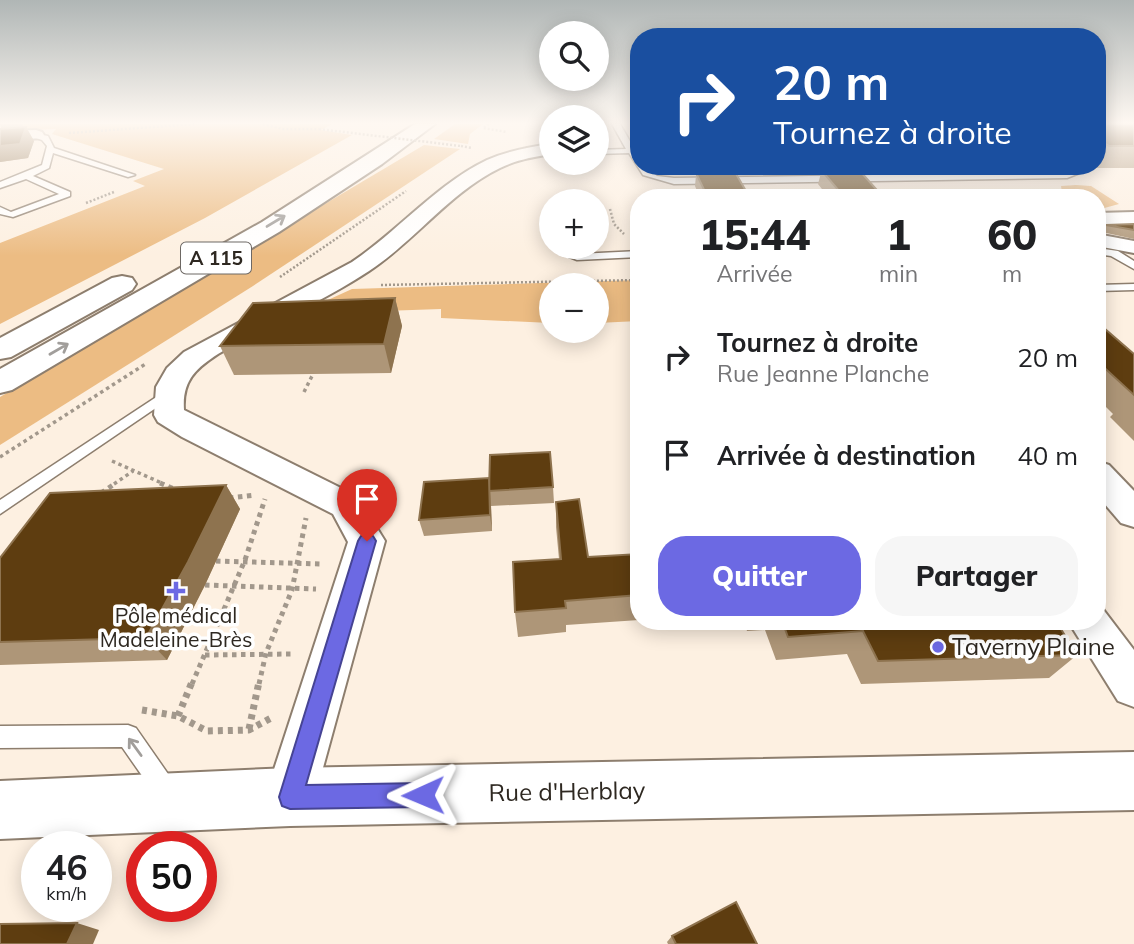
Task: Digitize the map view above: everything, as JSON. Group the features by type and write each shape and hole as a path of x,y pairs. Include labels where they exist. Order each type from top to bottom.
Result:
{"main road":[{"name":"A 115","path":"234,222 335,168"},
{"name":"A 115","path":"0,383 184,278 350,168"},
{"path":"0,350 139,274"},
{"name":"Rue d'Herblay","path":"0,810 290,797 1134,781"}],"street":[{"path":"290,797 367,541 345,505 306,500 193,430 169,415 167,394 175,376 188,363 225,339 362,266 419,223 460,182 485,168"},
{"path":"1106,219 1134,218"},
{"path":"1106,483 1134,513"},
{"path":"1094,630 1134,686"}],"lane":[{"path":"0,185 42,168"},
{"path":"109,168 131,175"},
{"path":"647,175 654,179 674,181 1067,175"},
{"path":"0,210 10,215 67,194 26,176"},
{"path":"1111,247 1134,266"},
{"path":"609,255 630,254"},
{"path":"1106,288 1134,287"},
{"path":"0,508 167,394"},
{"path":"0,737 128,736 175,802"}],"path":[{"path":"324,286 630,280"},
{"path":"304,392 313,374"},
{"path":"86,449 179,491"},
{"path":"91,500 133,471"},
{"path":"178,716 245,560 266,494"},
{"path":"228,498 266,494 287,506 306,500 292,590 266,653 249,730"},
{"path":"216,561 297,563 356,576"},
{"path":"205,585 292,590 356,576"},
{"path":"205,655 332,655"},
{"path":"130,711 178,716 207,731 249,730 279,714 315,714"}],"shaded area":[{"path":"161,168 293,168 205,218 0,324 0,243 145,186 133,181 164,169"},
{"path":"385,168 431,168 253,286 0,445 0,397"},
{"path":"1061,186 1091,186 1096,189 1062,189"},
{"path":"1106,196 1119,204 1106,208"},
{"path":"630,280 630,321 609,322 609,281"},
{"path":"539,283 539,322 441,318 441,309 297,314 352,289"}],"building":[{"path":"697,175 737,175 745,189 704,189"},
{"path":"825,175 864,175 876,189 837,189"},
{"path":"1134,224 1134,230 1106,225"},
{"path":"395,298 384,344 220,346 253,303"},
{"path":"1106,330 1134,354 1134,395 1106,369"},
{"path":"550,452 553,487 489,491 490,455"},
{"path":"489,478 490,515 419,520 424,482"},
{"path":"226,485 146,638 0,642 0,558 50,493"},
{"path":"579,499 588,557 630,555 630,596 565,601 566,608 515,612 513,562 561,559 556,502"},
{"path":"785,630 1062,630 1077,655 878,661 863,631 788,637"},
{"path":"736,902 757,944 676,944 672,936"},
{"path":"77,923 67,944 0,944 0,924"}],"place":[{"name":"Pôle médical Madeleine-Brès","path":"176,591"},
{"name":"Taverny Plaine","path":"938,647"}],"route":[{"path":"367,541 290,797 423,795"}]}
